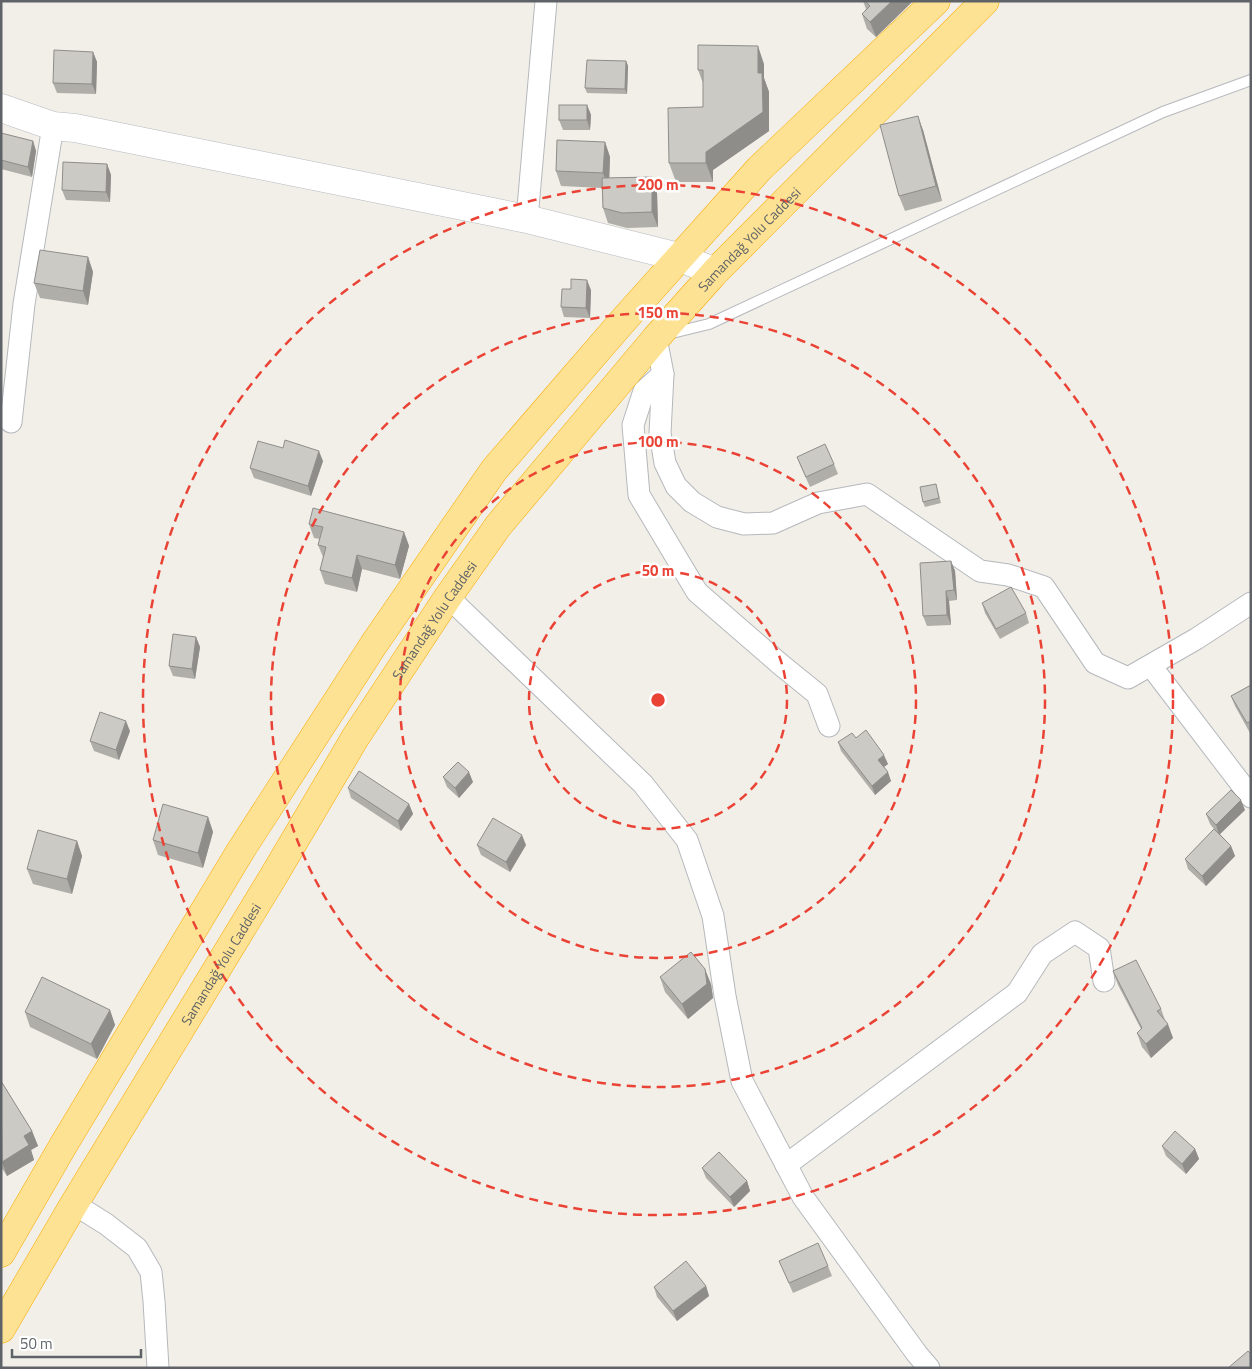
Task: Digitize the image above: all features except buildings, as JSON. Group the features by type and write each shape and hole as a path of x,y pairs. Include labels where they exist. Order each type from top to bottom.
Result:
{"highway":[{"path":"1,1253 64,1144 241,850 374,644 494,470 679,257 759,169 936,1"},
{"name":"Samandağ Yolu Caddesi","path":"1,1329 74,1204 274,877 355,738 448,597 498,526 656,338 715,272 985,1"}],"street":[{"path":"527,219 546,1"},
{"path":"1,108 53,126 85,130 527,219 679,257 715,272"},
{"path":"11,422 24,304 53,126"},
{"path":"656,338 662,374 660,433 665,463 676,486 692,502 717,517 744,524 773,522 818,503 867,494 980,571 1008,575 1044,587 1096,664 1128,678 1151,666 1251,603"},
{"path":"662,374 644,391 633,425 639,495 697,592 780,664 818,694 829,726"},
{"path":"448,597 643,784 687,840 713,916 725,996 742,1081 803,1197 929,1368"},
{"path":"1151,666 1251,797"},
{"path":"786,1165 1017,993 1042,954 1075,932 1099,948 1104,981"},
{"path":"74,1204 106,1224 137,1248 150,1272 154,1301 158,1368"}],"lane":[{"path":"656,338 709,324 1163,112 1251,80"}]}
